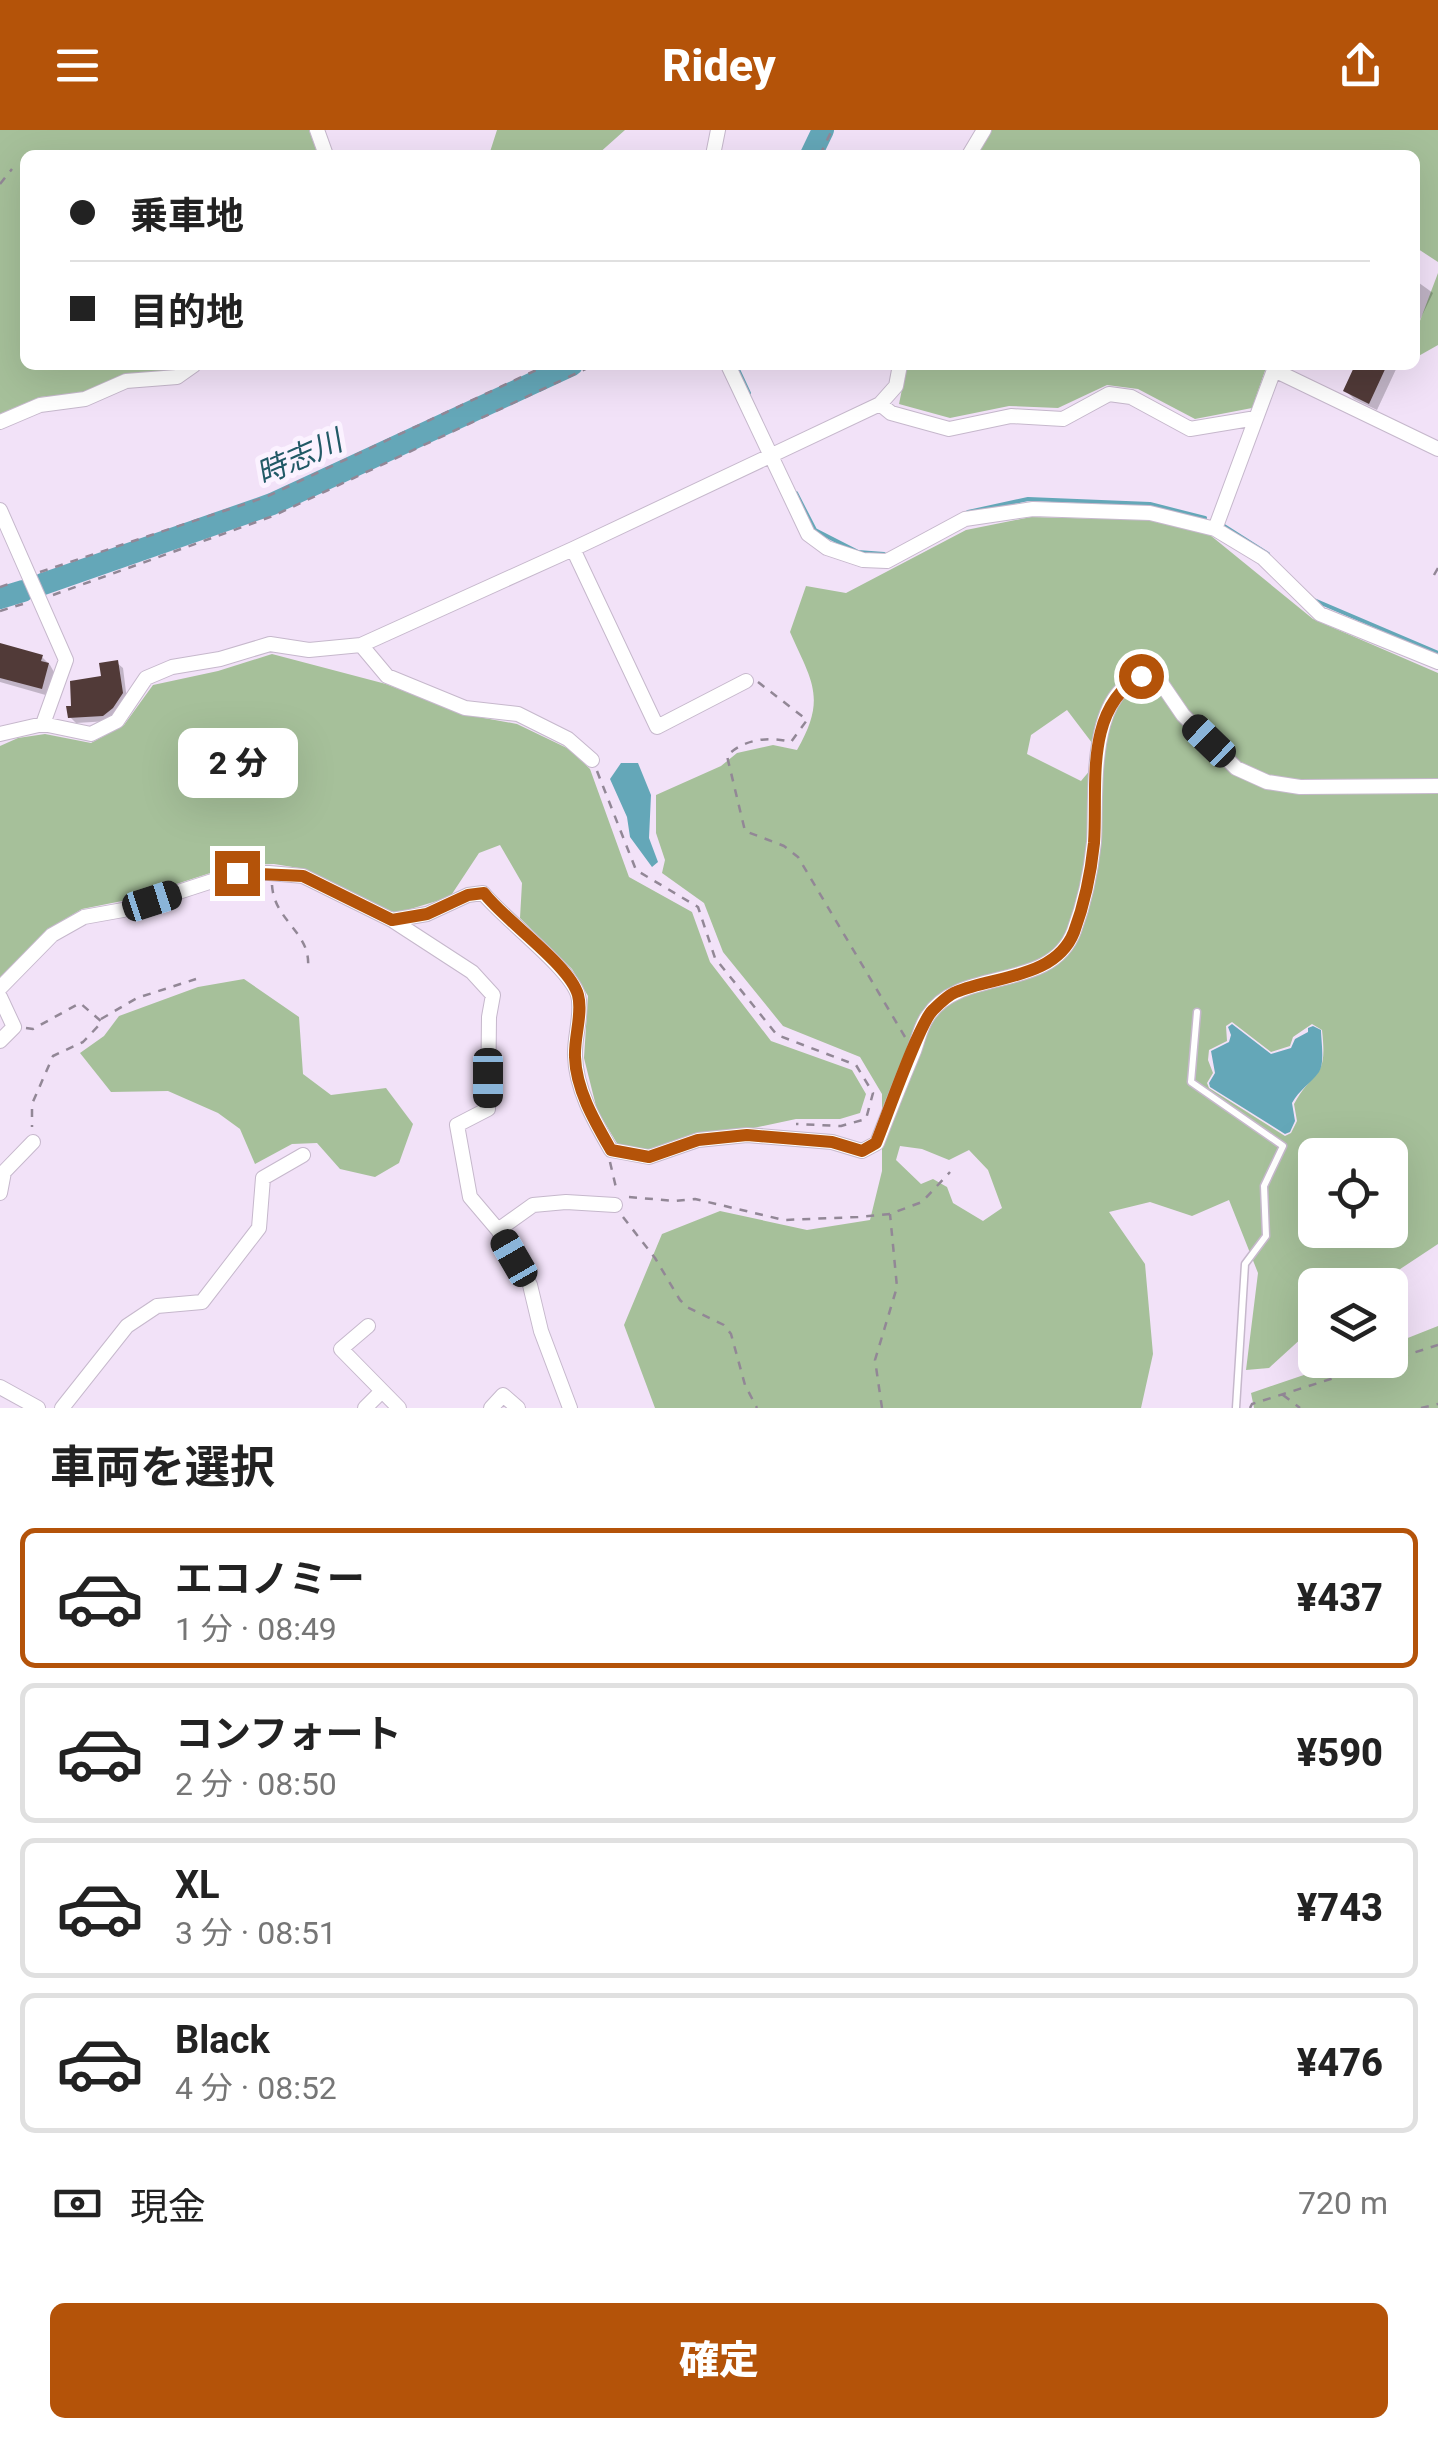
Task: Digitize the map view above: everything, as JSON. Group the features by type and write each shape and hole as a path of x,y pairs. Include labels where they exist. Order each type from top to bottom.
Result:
{"street":[{"path":"0,422 40,405 85,399 126,381 177,377 187,370"},
{"path":"730,370 808,534 827,548 863,560 887,561 965,519 1032,509 1150,513 1215,529 1263,558 1320,614 1438,662"},
{"path":"0,734 43,724 91,734 117,721 146,678 172,667 220,659 270,644 309,650 361,646 880,404 896,386 899,370"},
{"path":"1215,529 1274,370 1438,449"},
{"path":"880,404 892,414 949,429 1012,416 1064,418 1109,394 1131,397 1190,429 1256,418"},
{"path":"0,510 66,660 43,724"},
{"path":"574,549 657,727 746,682"},
{"path":"361,646 386,676 466,708 518,714 568,738 592,760"},
{"path":"392,920 427,914 468,895 484,893 500,914 565,972 578,996 575,1060 588,1110 611,1150 649,1157 698,1140 747,1135 832,1142 862,1151 876,1143 928,1014 954,992 1029,971 1056,956 1072,936 1094,847 1099,734 1106,712 1128,683 1141,676 1157,677 1182,715 1236,768 1267,782 1300,787 1438,786"},
{"path":"0,988 52,936 84,917 123,910 237,873 303,876 392,920 472,972 493,995 489,1017 488,1109 458,1125 470,1198 498,1230 530,1285 541,1331 570,1408"},
{"path":"0,996 14,1027 0,1042"},
{"path":"0,1193 4,1172 33,1142"},
{"path":"62,1408 127,1326 156,1306 202,1302 259,1228 263,1178 303,1155"},
{"path":"498,1230 534,1204 622,1201"},
{"path":"368,1326 340,1350 399,1408"},
{"path":"0,1387 38,1408"},
{"path":"365,1408 382,1391"},
{"path":"491,1408 503,1396 518,1408"}],"lane":[{"path":"1197,1012 1192,1082 1284,1146 1264,1186 1266,1236 1245,1264 1236,1408"}],"path":[{"path":"0,184 12,169"},
{"path":"0,587 266,497 536,370"},
{"path":"0,611 274,516 583,370"},
{"path":"1434,575 1438,568"},
{"path":"746,682 761,682 774,698 807,720 791,742 774,738 736,746 727,756 745,831 784,846 798,857 914,1051"},
{"path":"592,760 636,870 698,907 715,958 777,1035 856,1065 873,1093 866,1119 841,1126 793,1124"},
{"path":"272,873 274,902 303,940 308,967"},
{"path":"100,1020 137,998 196,979"},
{"path":"14,1027 33,1029 80,1003 100,1020"},
{"path":"33,1142 32,1104 54,1056 84,1042 100,1020"},
{"path":"611,1150 610,1168 619,1199 680,1300 724,1324 736,1343 746,1385 757,1408"},
{"path":"622,1201 708,1201 784,1220 890,1214 922,1202 950,1172"},
{"path":"882,1408 875,1360 897,1287 890,1214"},
{"path":"1250,1408 1252,1404 1438,1345"},
{"path":"1282,1394 1300,1408"},
{"path":"1421,1408 1438,1404"}],"green space":[{"path":"0,130 309,130 316,150 20,150 20,370 174,370 124,376 82,394 40,397 0,414"},
{"path":"497,130 625,130 603,150 491,150"},
{"path":"991,130 1438,130 1438,262 1420,250 1420,150 978,150"},
{"path":"1438,273 1438,345 1420,355 1420,321"},
{"path":"906,370 1265,370 1252,408 1195,419 1138,389 1107,385 1058,408 1009,406 950,418 899,404"},
{"path":"1031,517 1148,520 1210,535 1313,619 1438,673 1438,1244 1402,1268 1298,1268 1298,1342 1269,1368 1246,1370 1258,1273 1229,1200 1192,1216 1150,1202 1109,1212 1145,1264 1153,1354 1141,1408 655,1408 624,1325 662,1234 720,1211 807,1230 870,1220 882,1171 882,1094 860,1057 783,1026 723,952 704,903 662,873 665,860 656,833 656,795 721,766 737,753 773,745 797,750 814,703 810,678 790,632 806,586 846,593 966,530","holes":["1067,710 1102,756 1081,781 1027,754 1031,735","1232,1022 1271,1052 1290,1046 1293,1037 1312,1024 1322,1030 1321,1067 1294,1104 1297,1121 1285,1136 1209,1088 1207,1083 1213,1073 1209,1050 1227,1041 1226,1026","900,1146 922,1149 949,1160 969,1150 988,1170 1002,1208 983,1221 953,1203 947,1187 933,1179 921,1184 896,1160"]},
{"path":"272,654 386,684 462,714 517,724 569,749 590,769 629,877 692,912 710,962 771,1041 852,1070 866,1094 860,1113 840,1119 796,1119 649,1150 618,1145 597,1110 584,1058 588,996 572,969 520,918 522,883 500,845 479,853 450,897 394,914 305,869 274,864 235,865 127,900 82,909 47,930 0,979 0,746 18,738 45,734 91,743 124,725 153,685"},
{"path":"244,979 299,1017 303,1074 331,1095 386,1088 413,1124 399,1163 375,1177 340,1169 317,1143 292,1144 255,1164 240,1129 218,1113 168,1091 111,1092 80,1053 104,1036 119,1016 198,987"},
{"path":"1438,1326 1438,1408 1254,1408 1251,1393 1298,1377 1408,1378 1408,1338"}],"water":[{"path":"621,763 638,763 651,795 649,838 658,862 652,867 630,837 627,817 610,779"},
{"path":"1232,1024 1271,1054 1291,1048 1308,1028 1321,1030 1321,1068 1292,1103 1295,1121 1290,1132 1285,1134 1210,1087 1215,1073 1211,1051 1229,1042 1228,1027"}],"building":[{"path":"1353,370 1385,370 1369,404 1343,391"},
{"path":"0,643 43,655 41,661 49,663 42,689 0,678"},
{"path":"118,660 123,693 113,708 103,716 68,718 70,681 101,676 99,663"}],"waterway":[{"name":"時志川","path":"813,150 823,130"},
{"name":"時志川","path":"43,584 272,504 561,370"},
{"path":"738,370 749,393"},
{"path":"796,493 815,530 858,552 884,554"},
{"path":"968,512 1028,499 1150,504 1205,518"},
{"path":"1224,526 1268,554"},
{"name":"時志川","path":"0,598 23,591"},
{"path":"1314,600 1438,653"}],"route":[{"path":"237,873 303,876 392,920 427,914 468,895 484,893 500,914 565,972 578,996 575,1060 588,1110 611,1150 649,1157 698,1140 747,1135 832,1142 862,1151 876,1143 928,1014 954,992 1029,971 1056,956 1072,936 1094,847 1099,734 1106,712 1128,683 1141,676"}]}
